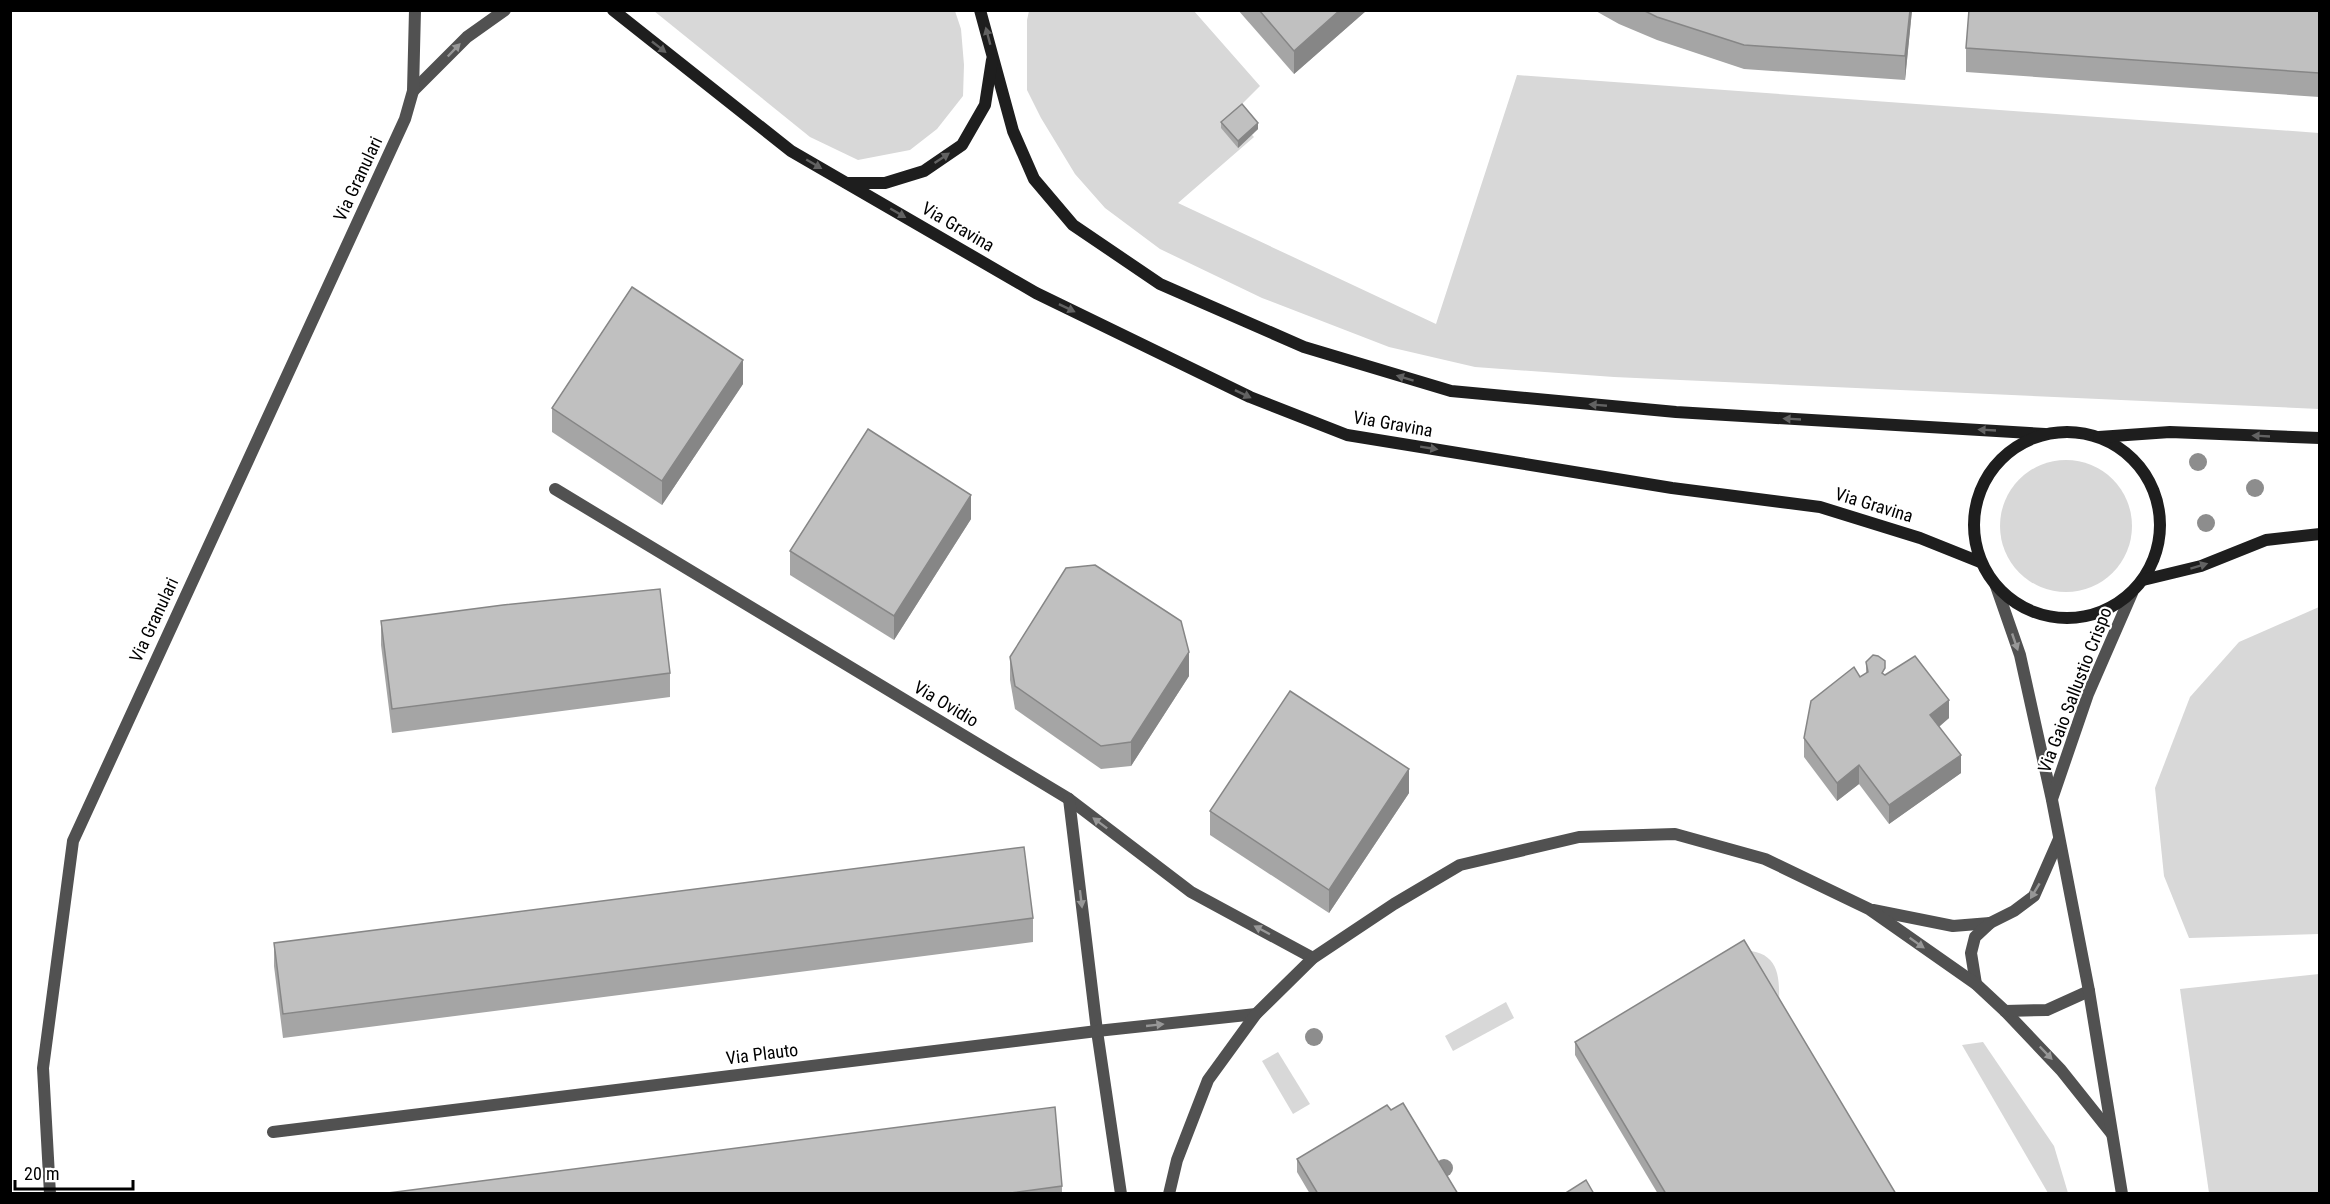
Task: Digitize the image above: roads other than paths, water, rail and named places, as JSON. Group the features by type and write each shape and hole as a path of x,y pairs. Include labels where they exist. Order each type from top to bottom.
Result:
{"main road":[{"name":"Via Gravina","path":"613,10 791,151 1036,293 1250,398 1347,435 1672,488 1820,507 1920,538 1980,562"},
{"name":"Via Gravina","path":"982,12 1013,131 1034,178 1073,225 1160,284 1304,347 1451,391 1676,412 2045,434"},
{"name":"Via Gravina","path":"847,183 885,183 924,171 962,145 985,105 993,56"},
{"path":"2099,437 2124,451 2143,470 2156,495 2161,523 2157,553 2143,580 2132,593 2113,606 2091,616 2058,618 2024,608 1996,586 1980,562 1973,524 1979,492 1995,465 2016,446 2045,434 2072,432 2099,437 2170,432 2319,438"},
{"path":"2143,580 2201,566 2266,540 2319,534"}],"street":[{"path":"413,91 415,10"},
{"path":"413,91 467,37 505,10"},
{"name":"Via Granulari","path":"50,1194 44,1068 73,841 392,149 405,119 413,91"},
{"name":"Via Ovidio","path":"555,489 1069,799 1191,892 1313,958"},
{"name":"Via Gaio Sallustio Crispo","path":"1996,586 2019,655 2052,800 2089,991 2122,1194"},
{"name":"Via Gaio Sallustio Crispo","path":"2052,800 2088,694 2132,593"},
{"path":"1069,799 1097,1031 1121,1194"},
{"name":"Via Gaio Sallustio Crispo","path":"1169,1194 1177,1160 1208,1080 1256,1014 1313,958 1394,904 1460,866 1580,837 1675,834 1765,859 1869,909 1976,984 2061,1070 2112,1134"},
{"name":"Via Gaio Sallustio Crispo","path":"1976,984 1971,953 1975,937 1990,923 2014,911 2034,896 2059,840"},
{"name":"Via Gaio Sallustio Crispo","path":"1869,909 1953,926 1990,923"},
{"path":"2005,1011 2047,1010 2089,991"},
{"name":"Via Plauto","path":"273,1132 1097,1031 1256,1014"}]}
